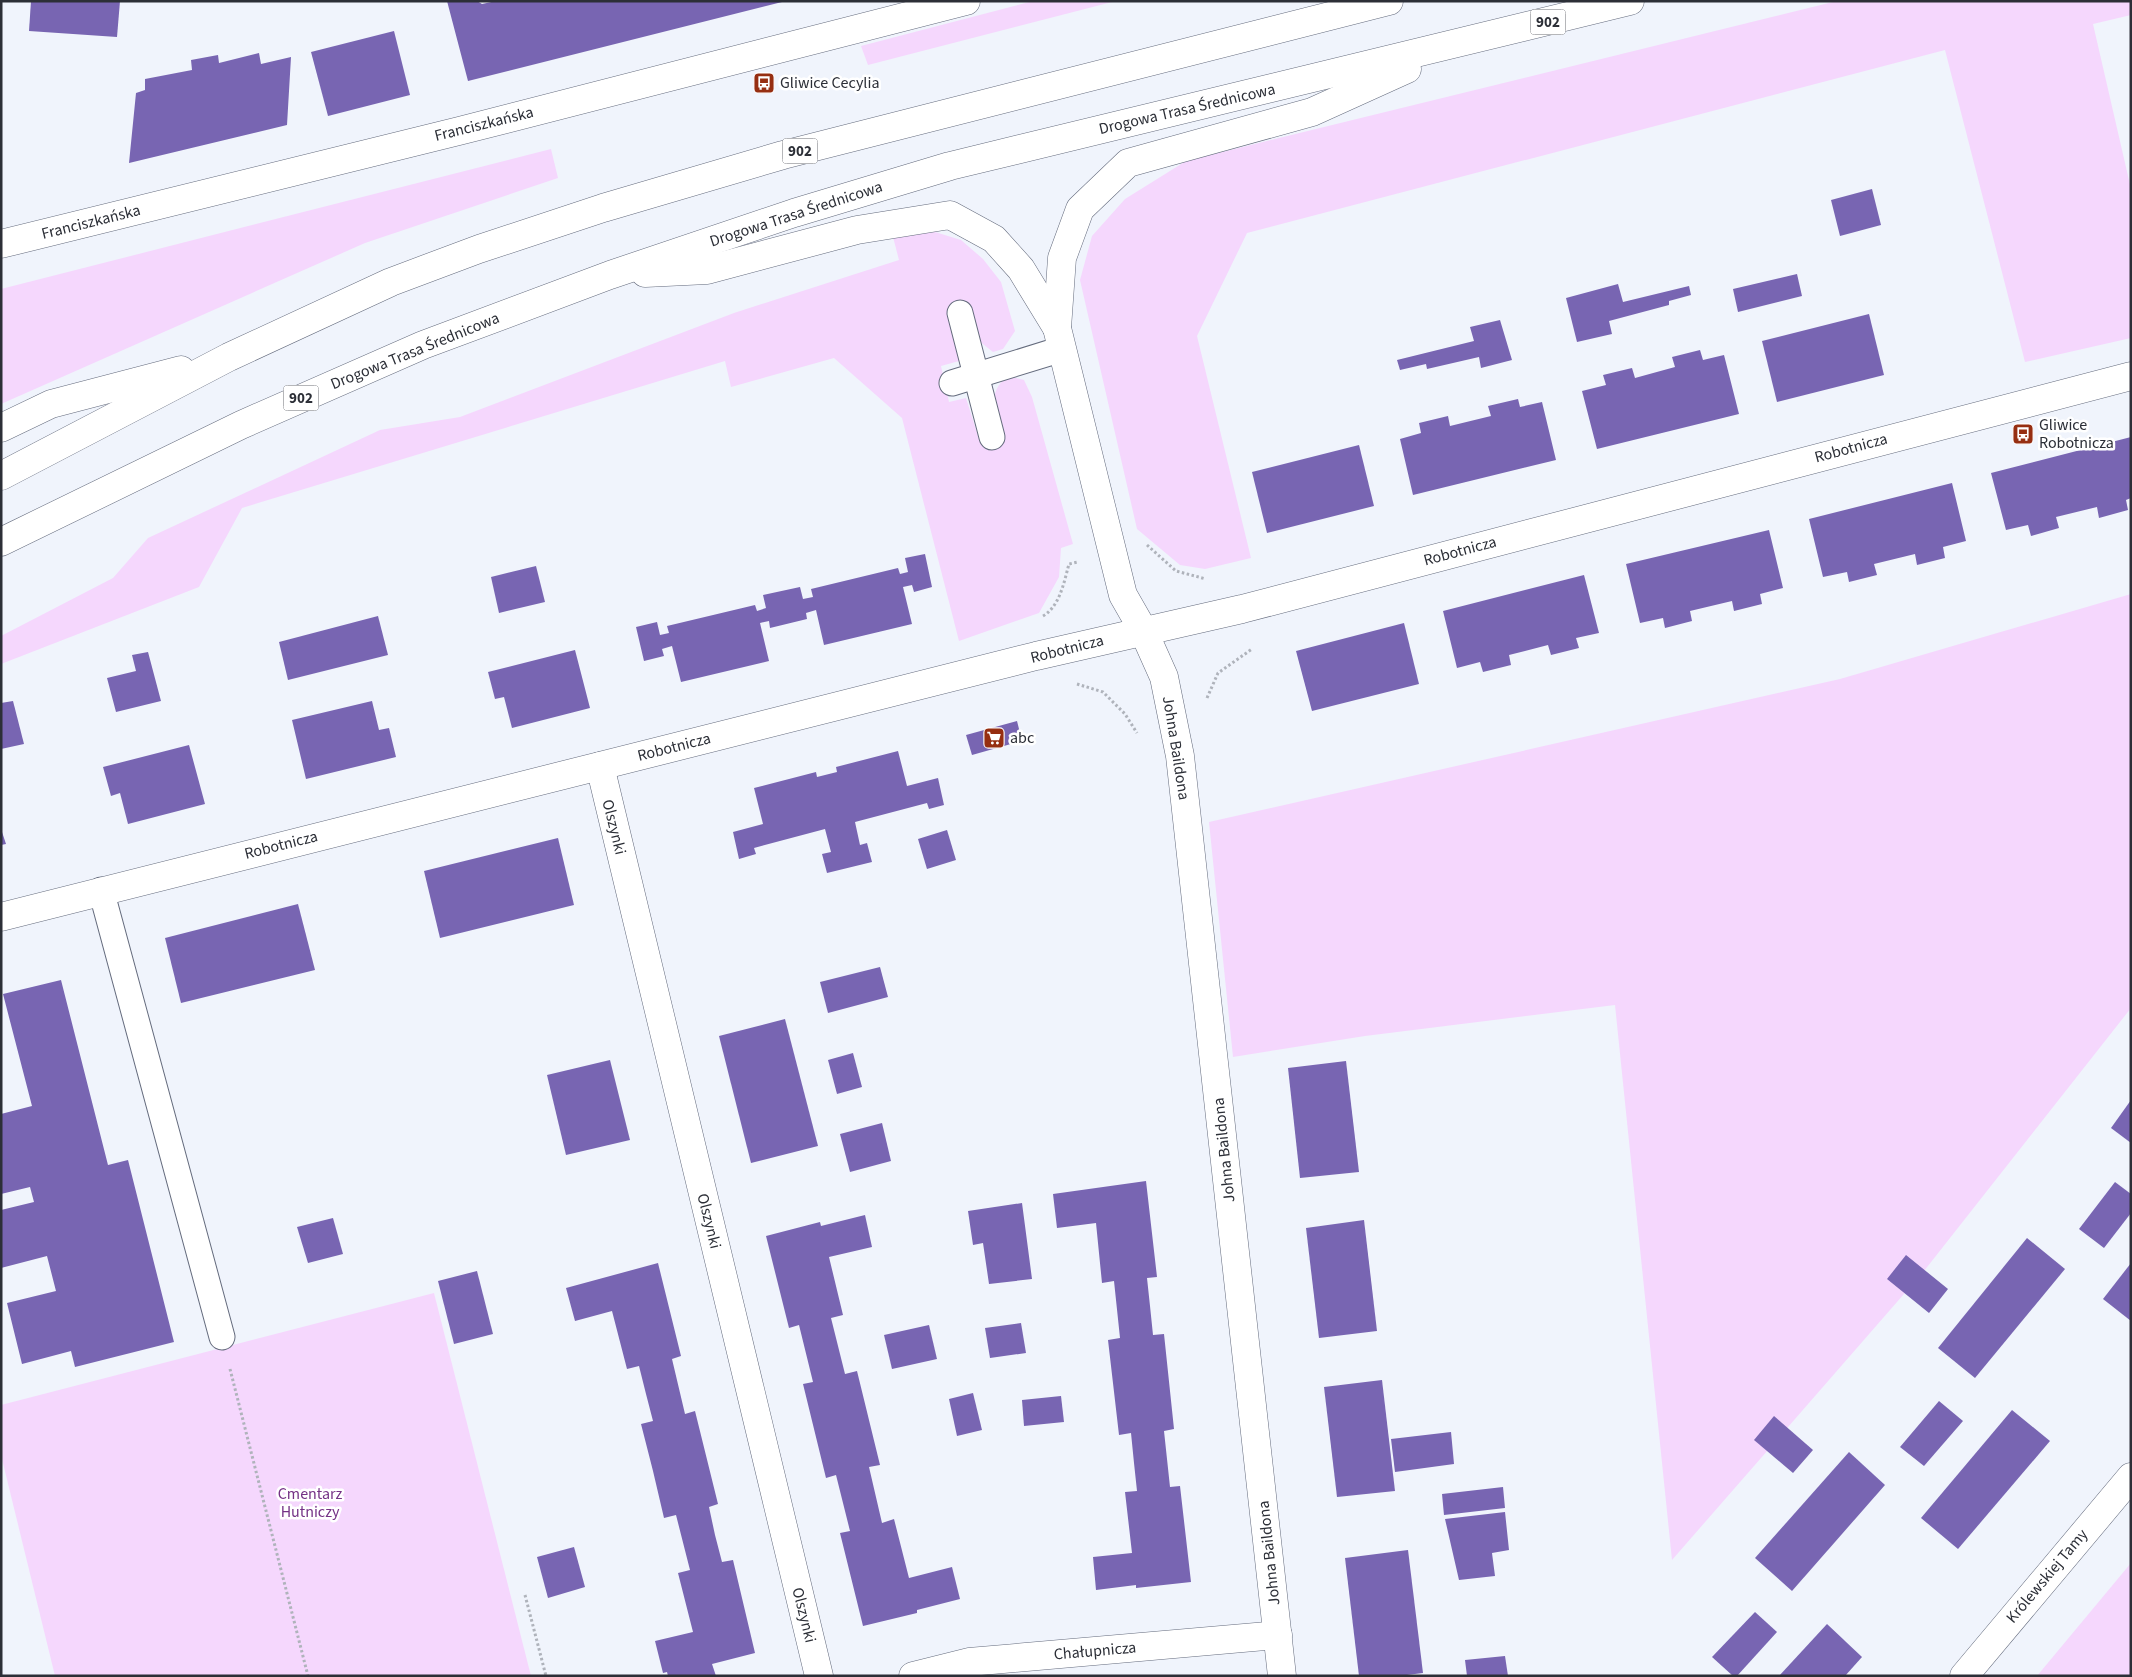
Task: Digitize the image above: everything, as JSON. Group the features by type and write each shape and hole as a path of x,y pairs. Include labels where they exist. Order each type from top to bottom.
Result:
{"street":[{"name":"Franciszkańska","path":"1,244 459,131 966,1"},
{"name":"902","path":"1,476 228,357 391,282 603,208 793,153 1389,1"},
{"name":"Drogowa Trasa Średnicowa","path":"1,542 268,413 423,345 610,275 794,213 950,166 1630,1"},
{"path":"1060,339 1062,258 1080,209 1128,163 1312,112 1465,42"},
{"path":"610,275 706,270 857,230 950,215 994,239 1021,269 1060,339"},
{"name":"Johna Baildona","path":"1060,339 1123,594 1144,630 1164,677 1180,756 1282,1676"},
{"path":"1,428 51,404 228,357"},
{"name":"Robotnicza","path":"1,917 101,890 1144,630 1242,609 2131,376"},
{"name":"Olszynki","path":"600,766 818,1676"},
{"name":"Królewskiej Tamy","path":"1964,1676 2131,1477"},
{"name":"Chałupnicza","path":"913,1676 969,1662 1278,1635"}],"lane":[{"path":"960,313 992,437"},
{"path":"952,383 976,376 1060,339"},
{"path":"101,890 222,1337"}],"path":[{"path":"222,1337 308,1676"},
{"path":"526,1595 546,1676"}],"green space":[{"path":"1033,1 1116,1 868,65 861,46"},
{"path":"1837,1 2131,1 2131,15 2093,24 2131,189 2131,338 2025,362 1945,50 1247,233 1197,336 1251,558 1205,569 1180,565 1137,529 1080,280 1092,236 1125,199 1186,161"},
{"path":"551,149 558,178 365,243 1,404 1,289"},
{"path":"935,232 961,240 983,259 1001,282 1015,331 1003,349 993,352 950,318 959,361 941,366 949,402 966,398 979,439 1002,432 994,402 997,390 1007,376 1024,380 1032,397 1073,544 1061,548 1059,577 1039,613 959,641 902,418 834,358 731,387 725,361 242,508 199,587 1,664 1,636 113,578 148,538 380,430 460,417 734,313 899,260 893,237"},
{"path":"2131,594 2131,1008 1924,1271 1672,1560 1615,1005 1365,1036 1233,1057 1209,822 1840,679"},
{"name":"Cmentarz Hutniczy","path":"434,1293 531,1676 55,1676 1,1455 1,1405"},
{"path":"2131,1563 2131,1676 2037,1676"}],"building":[{"path":"31,1 120,1 117,37 29,31"},
{"path":"447,1 477,1 482,4 496,1 782,2 468,81"},
{"path":"394,31 410,95 328,116 311,52"},
{"path":"259,53 261,64 291,57 287,125 129,163 136,93 145,90 145,79 192,70 191,60 218,55 219,63"},
{"path":"1872,189 1881,225 1840,236 1831,200"},
{"path":"1797,274 1802,296 1738,312 1733,289"},
{"path":"1618,284 1623,302 1689,286 1691,295 1669,301 1669,305 1609,321 1612,334 1577,342 1566,298"},
{"path":"1869,314 1884,375 1777,402 1762,341"},
{"path":"1500,320 1512,360 1481,368 1479,357 1427,369 1426,364 1400,370 1397,360 1474,341 1470,327"},
{"path":"1700,350 1703,360 1724,355 1739,414 1597,449 1582,391 1606,385 1603,375 1632,368 1635,378 1675,367 1672,357"},
{"path":"1518,399 1520,407 1542,402 1556,460 1413,495 1400,439 1421,433 1419,423 1448,416 1450,426 1491,416 1488,406"},
{"path":"2131,437 2131,498 2126,500 2128,510 2099,518 2097,507 2056,517 2059,528 2031,536 2028,525 2006,530 1991,473"},
{"path":"1359,445 1374,506 1267,533 1252,472"},
{"path":"1952,483 1966,541 1943,547 1945,558 1917,565 1915,554 1874,564 1877,575 1849,582 1847,572 1823,577 1809,519"},
{"path":"1769,530 1783,588 1760,594 1762,604 1734,611 1732,601 1690,611 1692,621 1665,628 1663,618 1640,623 1626,564"},
{"path":"925,554 932,587 914,592 912,585 903,587 912,624 824,645 816,610 806,613 807,619 770,628 769,621 760,623 769,661 681,682 672,646 662,649 664,656 644,661 636,627 657,622 660,635 669,633 667,626 755,605 757,611 766,608 763,595 800,587 803,599 813,597 811,589 898,568 900,574 908,572 905,558"},
{"path":"536,566 545,602 499,613 491,577"},
{"path":"1584,575 1599,633 1576,638 1579,648 1551,655 1548,645 1509,655 1511,665 1483,672 1480,662 1457,668 1443,611"},
{"path":"378,616 388,655 288,680 279,642"},
{"path":"1404,623 1419,684 1312,711 1296,651"},
{"path":"575,650 590,708 512,728 504,697 495,699 488,672"},
{"path":"148,652 161,701 116,712 107,678 136,671 132,655"},
{"path":"13,701 24,744 1,749 1,703"},
{"path":"372,701 379,730 389,728 396,757 306,779 292,720"},
{"name":"abc","path":"1017,721 1022,741 972,755 966,735"},
{"path":"189,745 205,804 128,824 120,793 111,796 103,767"},
{"path":"898,751 907,786 938,778 944,805 929,809 927,803 855,822 860,845 867,843 872,862 827,873 822,854 831,852 825,829 754,848 756,854 739,859 733,832 763,824 754,788 816,772 817,777 837,772 836,767"},
{"path":"1,829 6,844 1,845"},
{"path":"947,830 956,860 927,869 918,839"},
{"path":"558,838 574,905 440,938 424,871"},
{"path":"298,904 315,970 181,1003 165,938"},
{"path":"880,967 888,997 828,1013 820,982"},
{"path":"61,980 108,1165 128,1160 174,1342 75,1367 71,1351 22,1364 7,1303 56,1291 47,1256 1,1268 1,1210 34,1202 30,1187 1,1194 1,1114 32,1106 3,994"},
{"path":"785,1019 818,1146 751,1163 719,1036"},
{"path":"853,1053 862,1087 837,1094 828,1060"},
{"path":"610,1060 630,1140 566,1155 547,1075"},
{"path":"1346,1061 1359,1172 1300,1178 1288,1068"},
{"path":"2131,1100 2131,1143 2111,1128"},
{"path":"882,1123 891,1161 850,1172 840,1134"},
{"path":"1146,1181 1157,1277 1147,1278 1153,1335 1164,1334 1174,1429 1164,1431 1170,1487 1180,1486 1191,1582 1136,1588 1136,1585 1096,1590 1093,1557 1132,1553 1125,1492 1137,1491 1131,1433 1119,1435 1108,1340 1120,1338 1114,1281 1102,1283 1096,1223 1057,1228 1053,1194"},
{"path":"2115,1182 2131,1194 2131,1213 2104,1248 2079,1229"},
{"path":"1022,1203 1032,1279 989,1284 983,1243 973,1245 968,1211"},
{"path":"865,1215 872,1247 829,1257 843,1315 831,1318 845,1374 857,1371 880,1465 869,1467 882,1523 894,1519 909,1578 952,1567 960,1599 917,1610 917,1613 863,1626 840,1533 850,1531 836,1475 826,1478 803,1384 813,1382 799,1325 789,1328 766,1236 820,1222 821,1226"},
{"path":"333,1218 343,1254 308,1263 297,1227"},
{"path":"1364,1220 1377,1331 1319,1338 1306,1228"},
{"path":"2027,1238 2065,1269 1975,1378 1938,1348"},
{"path":"1906,1255 1948,1289 1929,1313 1887,1279"},
{"path":"658,1263 681,1356 672,1359 685,1414 695,1411 718,1504 709,1507 715,1535 722,1562 733,1560 755,1653 712,1664 716,1676 668,1676 667,1672 663,1673 655,1641 693,1632 678,1573 690,1570 676,1515 664,1518 641,1424 653,1421 639,1366 627,1369 612,1311 575,1321 566,1288"},
{"path":"2131,1263 2131,1321 2103,1299"},
{"path":"477,1271 493,1334 454,1344 438,1281"},
{"path":"1021,1323 1026,1353 990,1358 985,1328"},
{"path":"929,1325 937,1359 892,1369 884,1335"},
{"path":"1382,1380 1395,1491 1337,1497 1324,1387"},
{"path":"973,1393 982,1430 957,1436 949,1399"},
{"path":"1061,1396 1064,1422 1024,1426 1022,1400"},
{"path":"1939,1401 1963,1421 1924,1466 1900,1447"},
{"path":"2012,1410 2050,1441 1958,1549 1921,1518"},
{"path":"1774,1416 1813,1450 1793,1473 1754,1440"},
{"path":"1451,1432 1454,1464 1395,1472 1391,1439"},
{"path":"1849,1452 1885,1485 1792,1591 1755,1558"},
{"path":"1503,1487 1505,1508 1444,1515 1442,1494"},
{"path":"1505,1512 1509,1550 1492,1553 1495,1576 1459,1580 1445,1519"},
{"path":"574,1547 585,1587 548,1598 537,1557"},
{"path":"1408,1550 1423,1673 1399,1676 1359,1676 1345,1558"},
{"path":"1755,1612 1777,1632 1737,1676 1733,1676 1712,1657"},
{"path":"1827,1624 1862,1657 1845,1676 1779,1676"},
{"path":"1505,1656 1508,1676 1467,1676 1465,1660"}],"place":[{"name":"Gliwice Cecylia","path":"764,83"},
{"name":"Gliwice Robotnicza","path":"2023,434"},
{"name":"abc","path":"994,738"}]}
